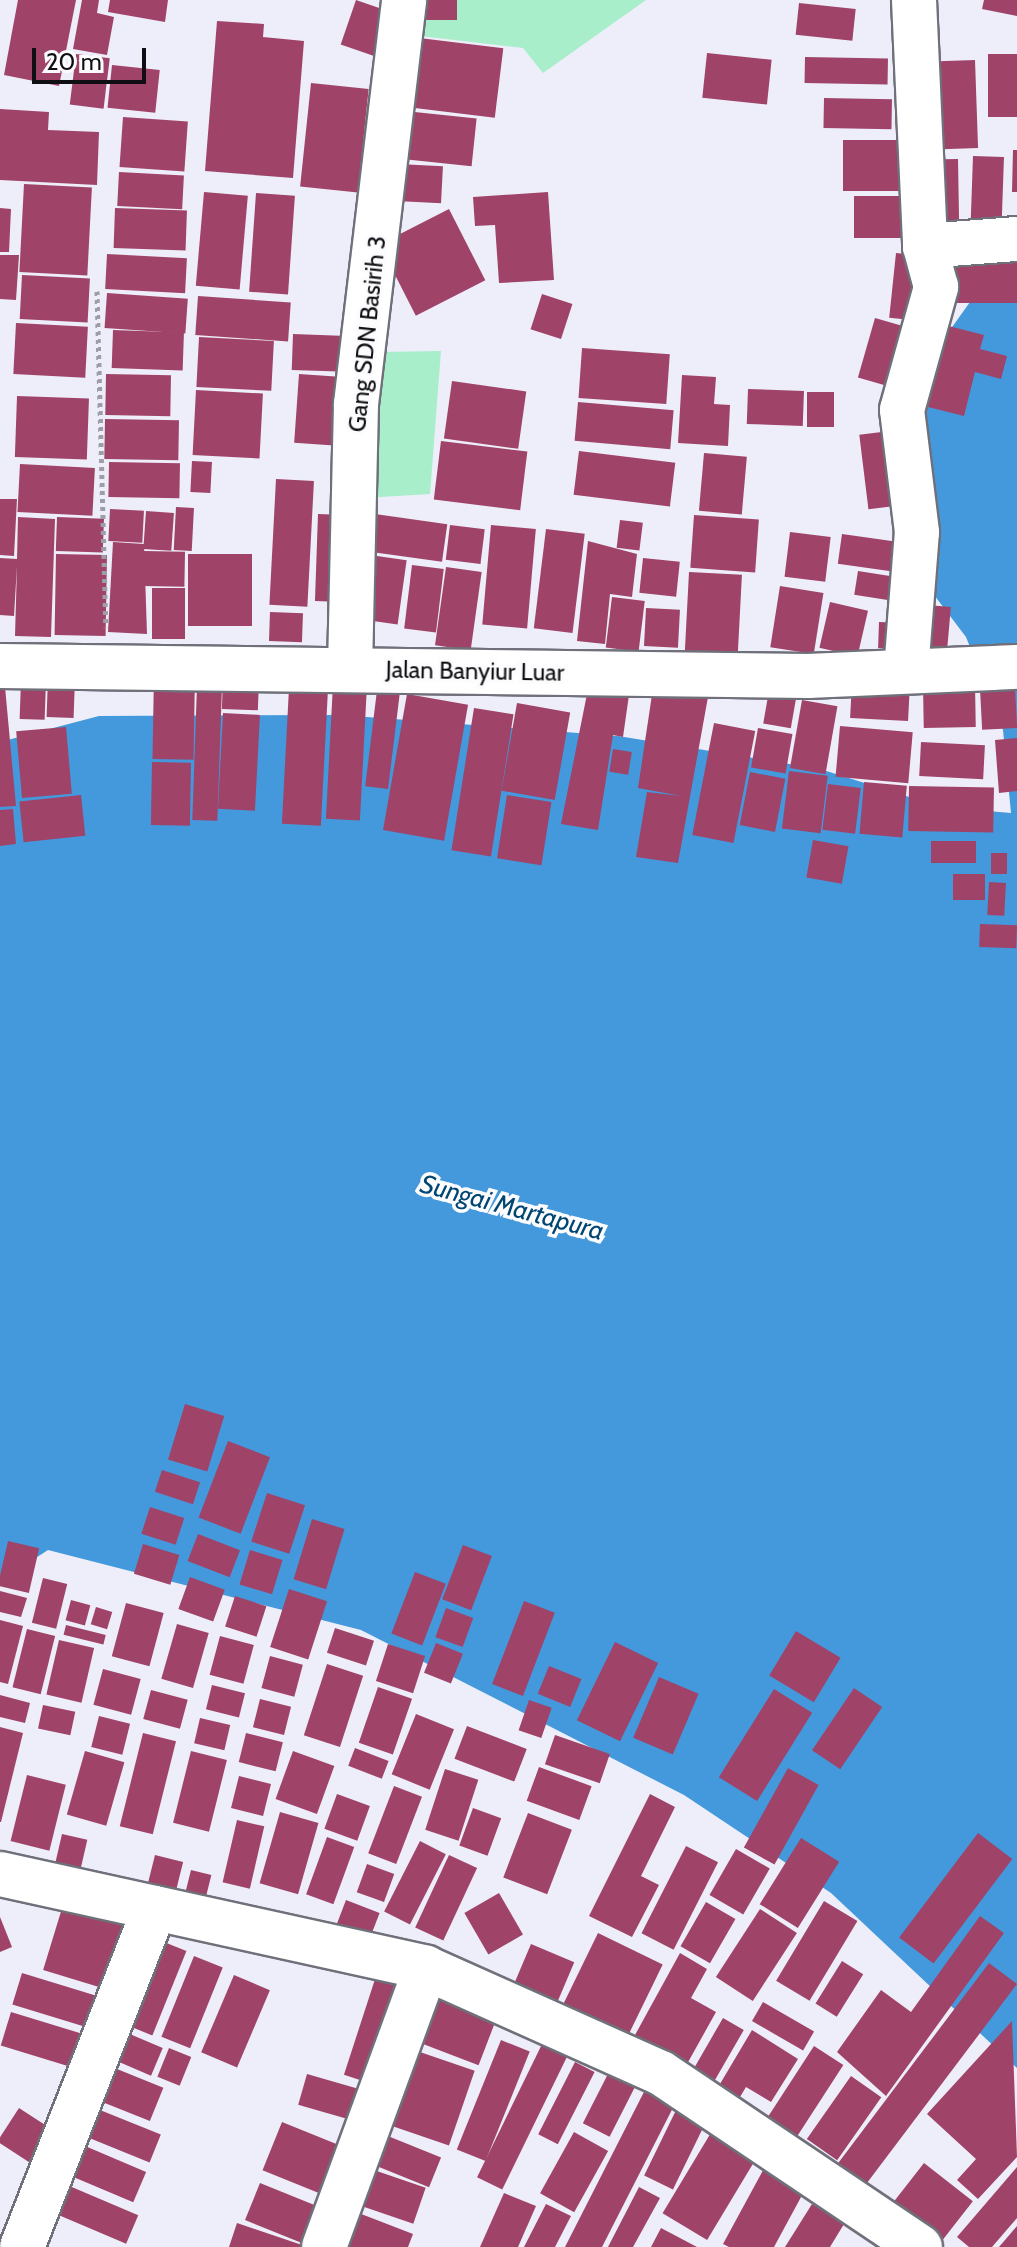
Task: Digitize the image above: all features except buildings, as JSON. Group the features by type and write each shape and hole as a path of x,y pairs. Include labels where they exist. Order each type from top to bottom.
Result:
{"street":[{"name":"Gang SDN Basirih 3","path":"350,669 356,404 404,0"},
{"path":"906,671 917,532 902,410 936,287 925,246 914,0"},
{"path":"925,246 1017,239"},
{"name":"Jalan Banyiur Luar","path":"0,666 808,676 1017,667"},
{"path":"0,1874 426,1968 661,2073 906,2242"},
{"path":"22,2247 155,1908"},
{"path":"324,2247 426,1968"}],"path":[{"path":"97,291 107,643 115,666"}],"green space":[{"path":"423,0 646,0 543,73 523,48 420,36"},
{"path":"441,351 430,494 364,498 379,352"}],"water":[{"name":"Sungai Martapura","path":"1017,280 1017,2068 831,1893 684,1795 361,1630 48,1550 0,1581 0,742 99,716 340,715 618,736 820,769 941,807 1011,813 1003,730 966,637 928,587 918,418 925,365 975,295"}]}
